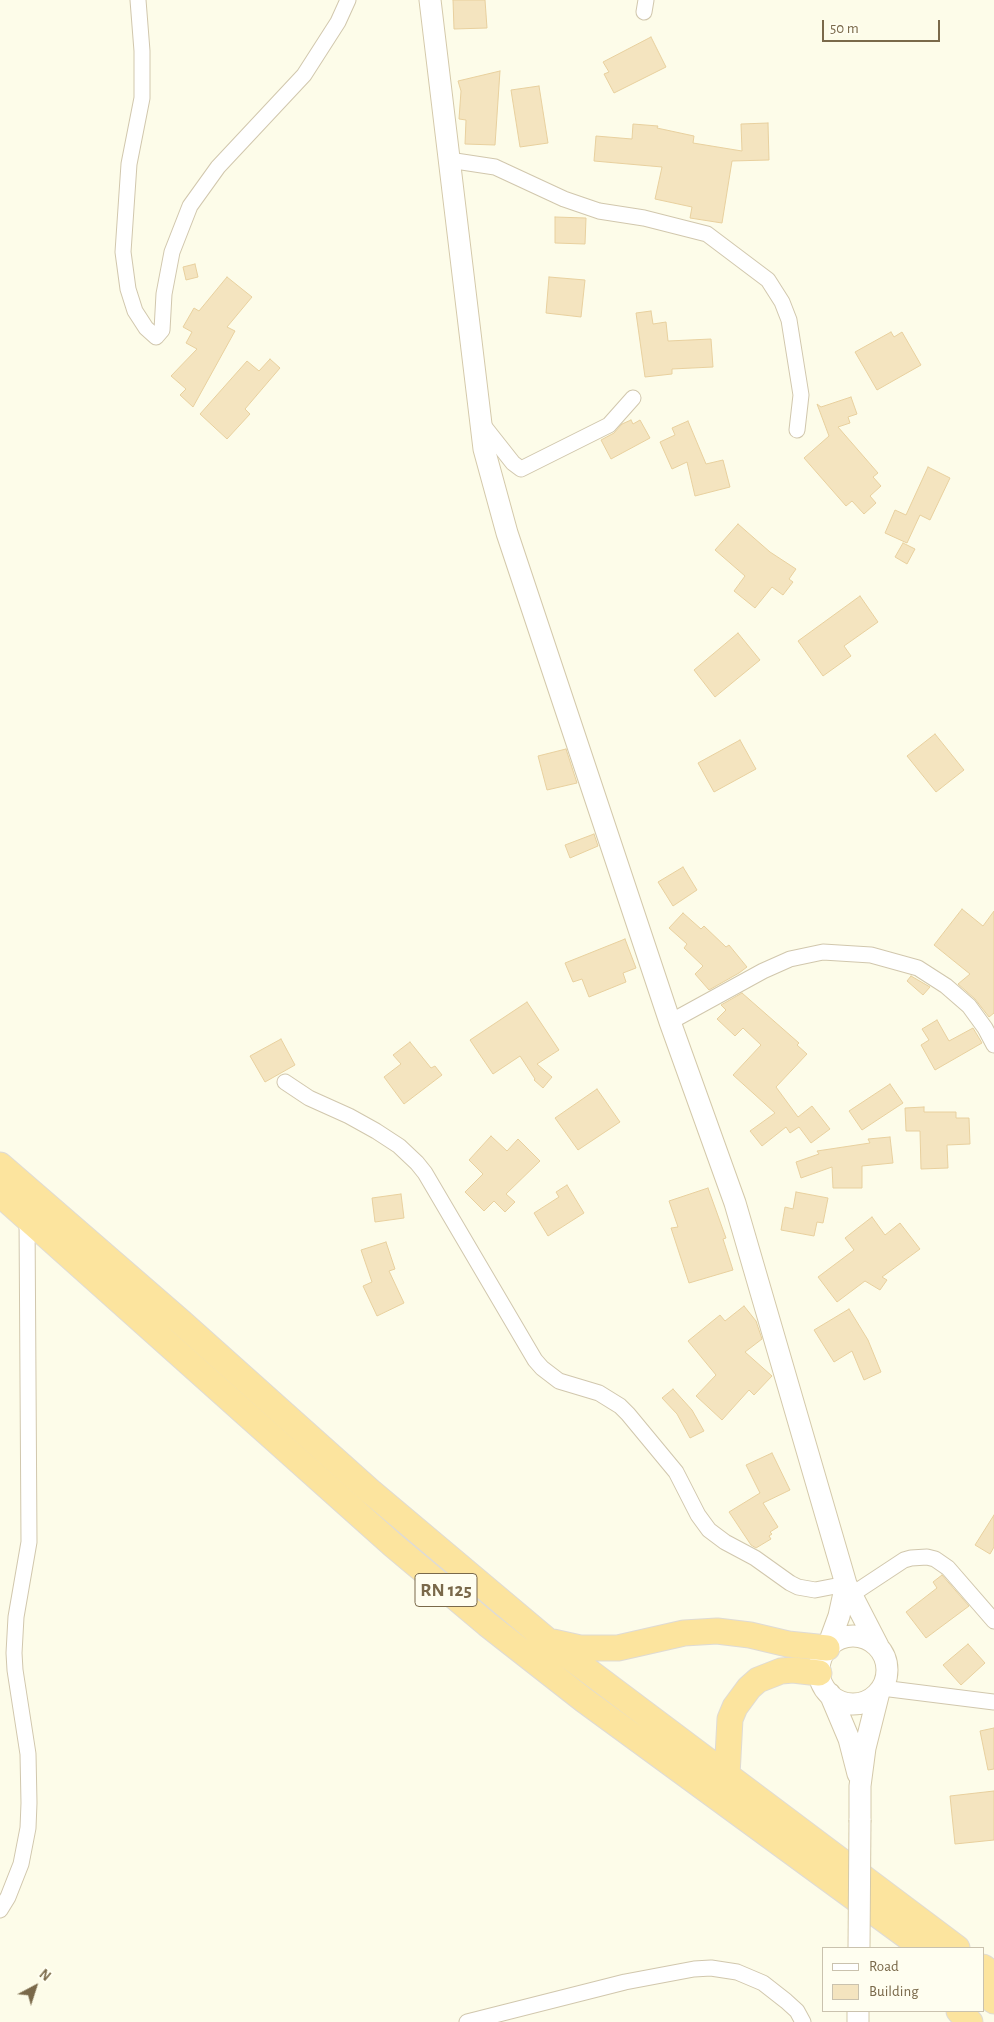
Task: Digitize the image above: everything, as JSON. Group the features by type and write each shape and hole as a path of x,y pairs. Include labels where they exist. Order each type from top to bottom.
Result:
{"highway":[{"path":"0,1165 370,1491 547,1640 955,1947"},
{"name":"RN 125","path":"0,1194 393,1545 480,1618 584,1700 921,1947"},
{"path":"547,1640 580,1648 618,1648 684,1633 717,1631 750,1635 788,1644 828,1647"},
{"path":"727,1775 730,1719 735,1707 749,1688 769,1674 781,1671 805,1670 824,1684"},
{"path":"984,1968 994,1976"},
{"path":"984,1993 994,2001"},
{"path":"960,2012 970,2022"}],"main road":[{"path":"430,0 480,422 484,449 507,533 670,1022 719,1154 750,1252 848,1590 886,1662 886,1680 881,1690 865,1748 860,1786 859,1947"},
{"path":"828,1647 848,1590"},
{"path":"860,1786 849,1739 824,1684 822,1656 834,1641 849,1636 864,1638 878,1646"},
{"path":"824,1684 836,1699 851,1704 867,1701 881,1690"}],"street":[{"path":"138,0 142,51 142,98 129,164 128,201 123,252 128,288 134,311 146,328 156,337 162,330 164,294 172,252 190,206 218,168 304,75 333,30 348,0"},
{"path":"449,160 495,167 564,199 599,211 644,218 707,234 768,280 782,302 789,320 801,395 797,430"},
{"path":"480,422 512,463 521,469 610,425 633,398"},
{"path":"670,1022 756,974 790,959 822,952 872,956 918,968 946,986 969,1006 985,1028 994,1045"},
{"path":"284,1082 309,1098 349,1116 376,1131 399,1146 417,1164 535,1360 546,1372 560,1381 599,1394 620,1406 676,1472 698,1514 709,1530 725,1542 755,1558 790,1583 798,1587 815,1590 848,1590 904,1560 927,1557 935,1559 948,1568 994,1621"},
{"path":"0,1910 8,1897 21,1864 28,1828 29,1803 28,1754 14,1653 16,1616 29,1542 27,1217"},
{"path":"881,1690 991,1698"},
{"path":"467,2022 625,1982 694,1969 711,1968 737,1972 762,1983 786,2000 797,2011 803,2022"}],"building":[{"path":"453,0 485,0 487,28 454,29"},
{"path":"651,37 666,67 614,93 604,74 609,72 603,62"},
{"path":"500,71 495,145 465,144 466,120 459,119 461,91 458,81"},
{"path":"539,86 548,143 520,147 511,90"},
{"path":"768,123 769,160 732,161 722,223 690,218 692,207 655,199 662,167 594,161 596,136 632,139 633,124 658,126 657,128 694,136 693,143 742,151 741,124"},
{"path":"555,217 586,218 585,244 555,243"},
{"path":"195,264 198,277 186,280 183,267"},
{"path":"227,277 252,297 227,327 235,331 193,407 180,395 186,389 171,376 197,349 186,343 192,332 183,327 194,308 199,311"},
{"path":"549,277 585,280 581,317 546,313"},
{"path":"651,311 653,324 666,322 668,341 711,339 713,367 672,369 672,374 645,377 636,313"},
{"path":"891,332 894,337 902,332 921,365 877,390 855,352"},
{"path":"270,359 280,368 245,409 250,414 227,439 200,414 247,361 259,371"},
{"path":"851,397 857,414 848,417 850,423 838,427 878,473 873,477 881,486 870,496 876,503 864,514 852,501 846,506 804,458 829,436 817,404 821,407"},
{"path":"631,420 633,424 640,420 650,438 611,459 601,440 614,433 622,424"},
{"path":"688,421 706,464 723,460 730,487 695,496 687,462 672,469 660,442 675,435 672,428"},
{"path":"928,467 950,478 930,520 920,515 907,543 885,533 895,510 906,515"},
{"path":"738,524 770,552 796,569 789,579 793,582 783,595 772,587 755,608 734,591 745,576 715,550"},
{"path":"903,543 915,549 907,564 895,557"},
{"path":"860,596 878,622 844,646 851,656 823,676 798,641"},
{"path":"738,633 760,660 715,697 694,670"},
{"path":"935,734 964,770 936,792 907,756"},
{"path":"740,740 756,769 714,792 698,763"},
{"path":"566,749 577,783 547,790 538,756"},
{"path":"594,834 598,846 570,858 565,845"},
{"path":"683,867 697,890 673,906 658,882"},
{"path":"962,909 983,926 994,911 994,1013 989,1017 975,999 958,984 970,974 934,945"},
{"path":"683,913 701,929 704,926 726,947 729,945 747,967 709,990 695,974 703,966 684,948 687,944 669,928"},
{"path":"625,939 636,968 623,973 626,982 589,997 582,979 573,982 565,963"},
{"path":"911,976 930,987 923,995 907,981"},
{"path":"742,993 799,1043 797,1045 807,1054 776,1087 798,1117 812,1106 830,1129 811,1143 799,1127 790,1133 786,1127 762,1146 750,1131 775,1113 733,1075 761,1045 743,1028 735,1036 717,1019 726,1010 721,1005"},
{"path":"527,1002 559,1050 537,1064 552,1077 543,1088 534,1080 520,1056 493,1074 470,1040"},
{"path":"937,1020 949,1041 973,1028 982,1043 935,1070 921,1045 929,1040 922,1029"},
{"path":"281,1039 295,1065 265,1082 250,1056"},
{"path":"410,1042 431,1068 435,1066 442,1075 404,1104 384,1077 401,1064 393,1055"},
{"path":"890,1084 903,1103 862,1130 849,1111"},
{"path":"597,1089 620,1122 578,1150 555,1118"},
{"path":"924,1107 924,1112 956,1112 956,1118 969,1118 970,1144 947,1145 948,1168 921,1169 920,1131 906,1131 905,1108"},
{"path":"491,1136 507,1151 518,1139 540,1161 506,1194 515,1202 505,1212 494,1201 484,1211 465,1192 483,1174 469,1160"},
{"path":"890,1137 893,1163 862,1166 862,1188 833,1188 832,1167 801,1178 796,1162 819,1154 817,1151 870,1143 868,1139"},
{"path":"567,1185 584,1213 548,1236 534,1213 559,1197 556,1192"},
{"path":"708,1188 726,1238 723,1239 733,1270 689,1283 671,1228 678,1227 669,1201"},
{"path":"796,1192 828,1198 823,1223 817,1222 814,1236 781,1230 785,1207 793,1209"},
{"path":"401,1194 404,1218 375,1222 372,1198"},
{"path":"872,1217 885,1235 900,1223 920,1249 882,1277 887,1280 880,1290 865,1281 837,1302 818,1277 854,1250 845,1238"},
{"path":"386,1242 395,1269 389,1271 404,1303 377,1316 363,1286 372,1282 361,1250"},
{"path":"744,1306 756,1321 762,1339 745,1352 772,1376 754,1395 749,1390 722,1420 696,1396 716,1375 688,1341 720,1315 725,1321"},
{"path":"849,1309 868,1340 881,1372 864,1380 852,1351 834,1362 814,1330"},
{"path":"673,1389 692,1410 704,1431 690,1438 677,1414 662,1398"},
{"path":"772,1453 790,1490 763,1503 778,1527 770,1532 772,1534 769,1536 771,1539 756,1548 751,1545 729,1512 760,1493 746,1465"},
{"path":"994,1515 994,1547 990,1554 975,1545"},
{"path":"942,1575 969,1606 926,1638 906,1612 937,1588 933,1582"},
{"path":"968,1644 985,1663 961,1685 943,1665"},
{"path":"994,1728 994,1769 988,1770 980,1731"},
{"path":"994,1791 994,1840 955,1844 950,1796"}]}
